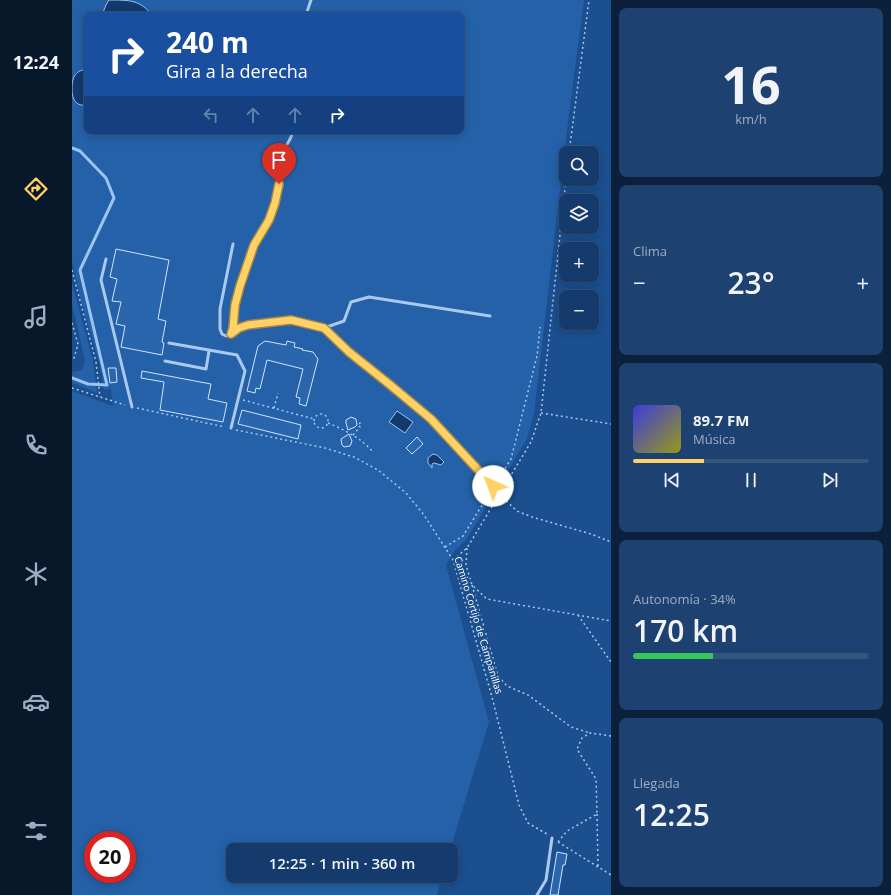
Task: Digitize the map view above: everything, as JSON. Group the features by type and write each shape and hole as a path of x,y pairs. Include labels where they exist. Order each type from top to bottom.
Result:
{"lane":[{"path":"307,12 311,0"},
{"path":"231,334 235,305 240,286 254,245 269,220 275,203 279,184 281,158 292,134"},
{"path":"233,244 222,298 220,318 220,329 222,334 226,336 239,328 248,325 291,320 324,328 349,352 431,419 493,486"},
{"path":"106,259 102,280 132,407"},
{"path":"324,328 344,321 351,302 369,297 490,316"},
{"path":"169,343 237,356 245,371 231,428"},
{"path":"165,361 206,369 209,351"},
{"path":"537,895 546,880 552,838"}],"path":[{"path":"570,146 589,0"},
{"path":"453,560 467,548 531,442 541,413 565,186"},
{"path":"72,270 96,362 100,397"},
{"path":"72,323 78,344 74,358 72,357"},
{"name":"Camino Cortijo de Campanillas","path":"540,327 537,356 511,459 463,536 445,547 453,560 492,696 519,805 528,822 552,838"},
{"path":"72,388 147,411 325,448 354,457 378,470 406,492 424,515 445,547"},
{"path":"274,408 278,393"},
{"path":"244,400 314,419"},
{"path":"314,419 316,415 321,413 327,417 328,423"},
{"path":"541,413 611,424"},
{"path":"314,419 314,423 318,427 324,427 328,423"},
{"path":"352,436 360,427 358,425 362,421"},
{"path":"328,423 340,428 367,445 372,451"},
{"path":"499,494 517,511 532,517 591,534 611,542"},
{"path":"467,548 466,565 498,676 507,686 528,695 571,727 590,733 611,736"},
{"path":"472,586 487,599 611,621"},
{"path":"578,616 611,662"},
{"path":"590,733 582,738 577,749 596,779 598,867"},
{"path":"597,814 567,831 558,842 611,875"}],"shaded area":[{"path":"72,0 584,0 565,146 559,146 559,186 561,186 534,413 527,439 466,540 455,550 446,565 489,722 452,843 226,843 226,883 440,883 437,895 72,895 72,391 113,406 111,389 104,390 100,365 81,301 72,262"},
{"path":"109,0 123,0 139,4 150,12 103,12"},
{"path":"83,70 84,105 80,105 75,102 72,93 72,86 73,79 77,73"},
{"path":"72,283 93,361 97,393 72,383 72,372 82,370 85,361 72,304"},
{"path":"397,411 413,422 405,433 389,422"},
{"path":"433,454 437,455 444,462 441,465 434,463 432,464 432,468 428,463 428,458"}],"building":[{"path":"116,249 169,260 158,319 166,321 162,342 164,343 162,355 121,347 125,326 116,324 121,302 112,301 117,279 110,277"},
{"path":"265,341 286,345 287,341 295,343 294,347 313,352 318,359 306,406 299,404 300,398 296,397 303,369 267,360 260,389 256,388 255,393 247,391 258,346"},
{"path":"108,368 116,368 117,382 110,383"},
{"path":"142,371 211,384 208,399 227,403 223,422 160,410 164,382 141,378"},
{"path":"242,410 301,425 298,439 238,424"},
{"path":"351,417 356,419 357,425 348,430 346,420"},
{"path":"349,434 352,441 351,444 350,446 344,447 341,439"},
{"path":"417,437 423,444 412,454 406,448"},
{"path":"557,852 567,854 565,865 563,865 558,895 550,895"}],"waterway":[{"path":"72,148 80,151 106,178 114,198 80,270 107,385 88,384 72,378"}],"route":[{"path":"279,184 275,203 269,220 254,245 247,262 235,305 231,334 239,328 248,325 291,320 324,328 349,352 431,419 493,486"}]}
